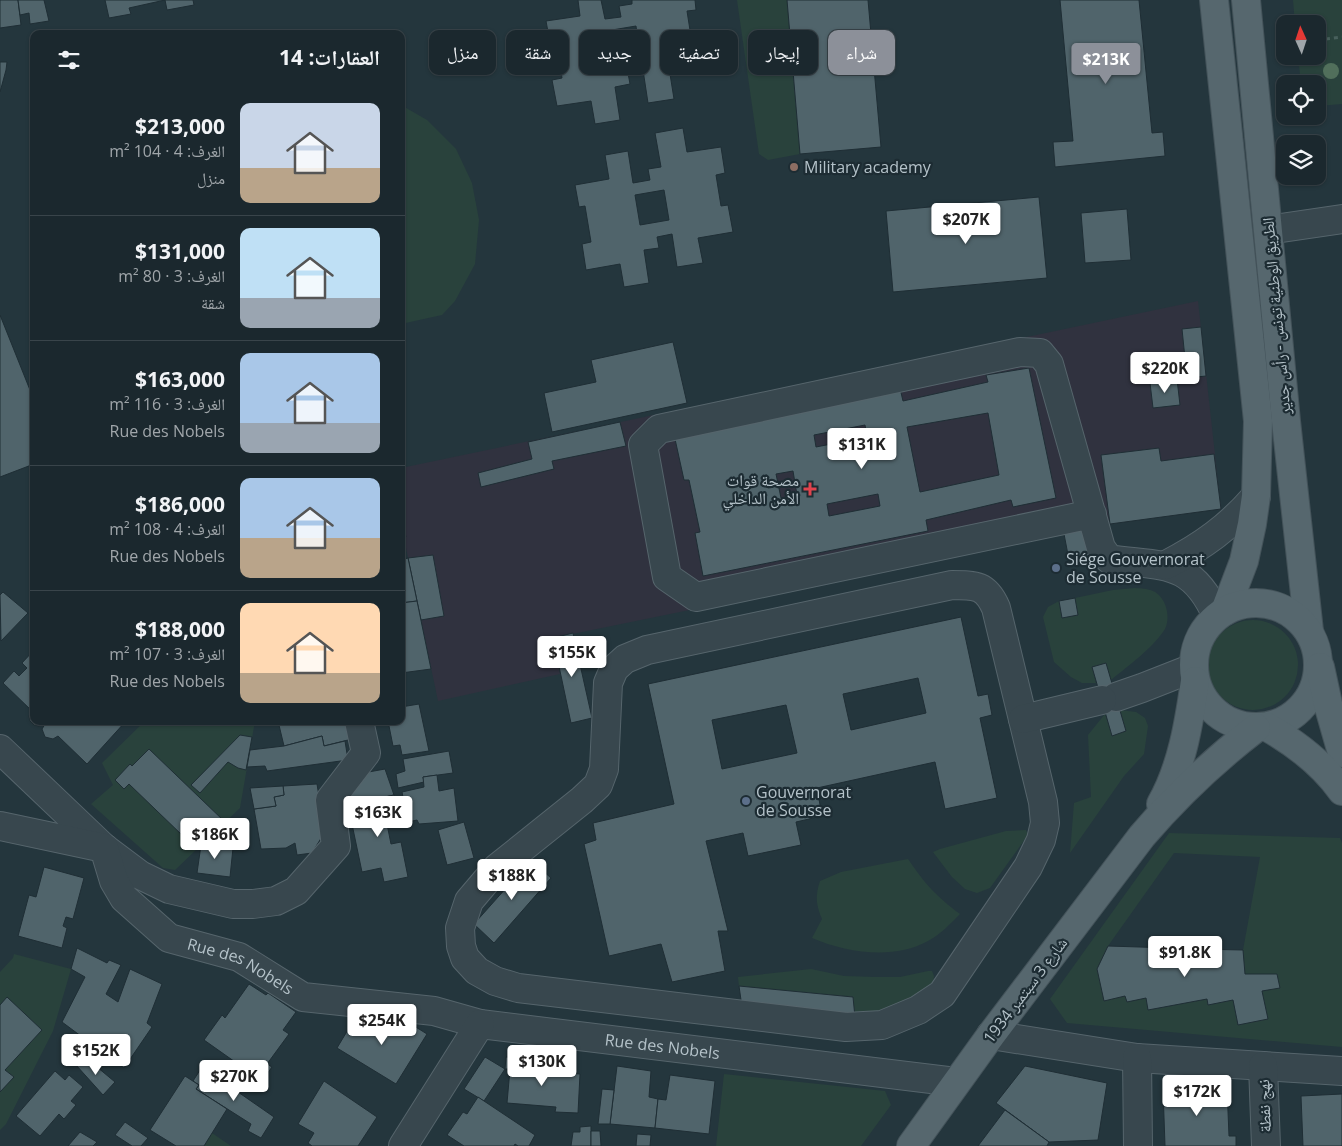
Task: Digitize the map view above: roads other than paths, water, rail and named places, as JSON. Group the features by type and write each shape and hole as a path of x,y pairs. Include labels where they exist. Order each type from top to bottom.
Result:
{"main road":[{"name":"الطريق الوطنية تونس - رأس جدير","path":"1214,0 1258,421 1256,496 1252,524 1244,560 1221,613"},
{"name":"الطريق الوطنية تونس - رأس جدير","path":"1246,0 1286,421 1309,631"},
{"path":"1342,753 1328,704 1316,646 1309,631 1296,617 1280,607 1261,602 1242,603 1221,613 1203,630 1195,648 1194,675 1204,700 1218,715 1236,724 1262,727 1292,742 1310,755 1342,791"},
{"path":"1262,727 1284,721 1299,710 1310,696 1317,680 1319,662"},
{"name":"شارع 3 سبتمبر 1934","path":"1142,836 1163,800 1179,762 1189,722 1194,675"},
{"name":"شارع 3 سبتمبر 1934","path":"911,1146 991,1035 1142,836 1196,778 1262,727"}],"street":[{"path":"1268,230 1342,219"},
{"path":"1092,514 696,597 667,578 642,445 659,428 1020,352 1040,353 1049,364 1092,514 1101,548 1110,559 1166,565 1183,572 1198,584 1221,613"},
{"path":"1166,565 1192,552 1215,536 1237,517 1256,496"},
{"path":"952,585 979,587 991,595 996,608 1023,719 1043,802 1045,824 1041,840 1028,866 942,994 918,1010 882,1025 846,1027 518,988 495,981 477,971 464,958 460,946 460,928 469,901 498,868 598,785 604,769 608,683 614,669 625,659 647,650 952,585"},
{"path":"1023,719 1109,698 1159,682 1194,675"},
{"path":"0,749 104,848 140,875 169,889 233,904 253,904 276,901 296,891 336,846 330,800 366,753 360,725"},
{"path":"0,826 104,848"},
{"name":"Rue des Nobels","path":"104,848 114,881 124,898 169,938 239,957 303,997 434,1011 480,1024 956,1082"},
{"path":"403,1146 480,1024"},
{"path":"991,1035 1137,1058 1342,1071"},
{"path":"1137,1058 1138,1146"},
{"name":"نهج نفطة","path":"1263,1066 1266,1146"}],"place":[{"name":"Military academy","path":"794,167"},
{"name":"مصحة قوات الأمن الداخلي","path":"810,489"},
{"name":"Siége Gouvernorat de Sousse","path":"1056,568"},
{"name":"Gouvernorat de Sousse","path":"746,801"}]}
